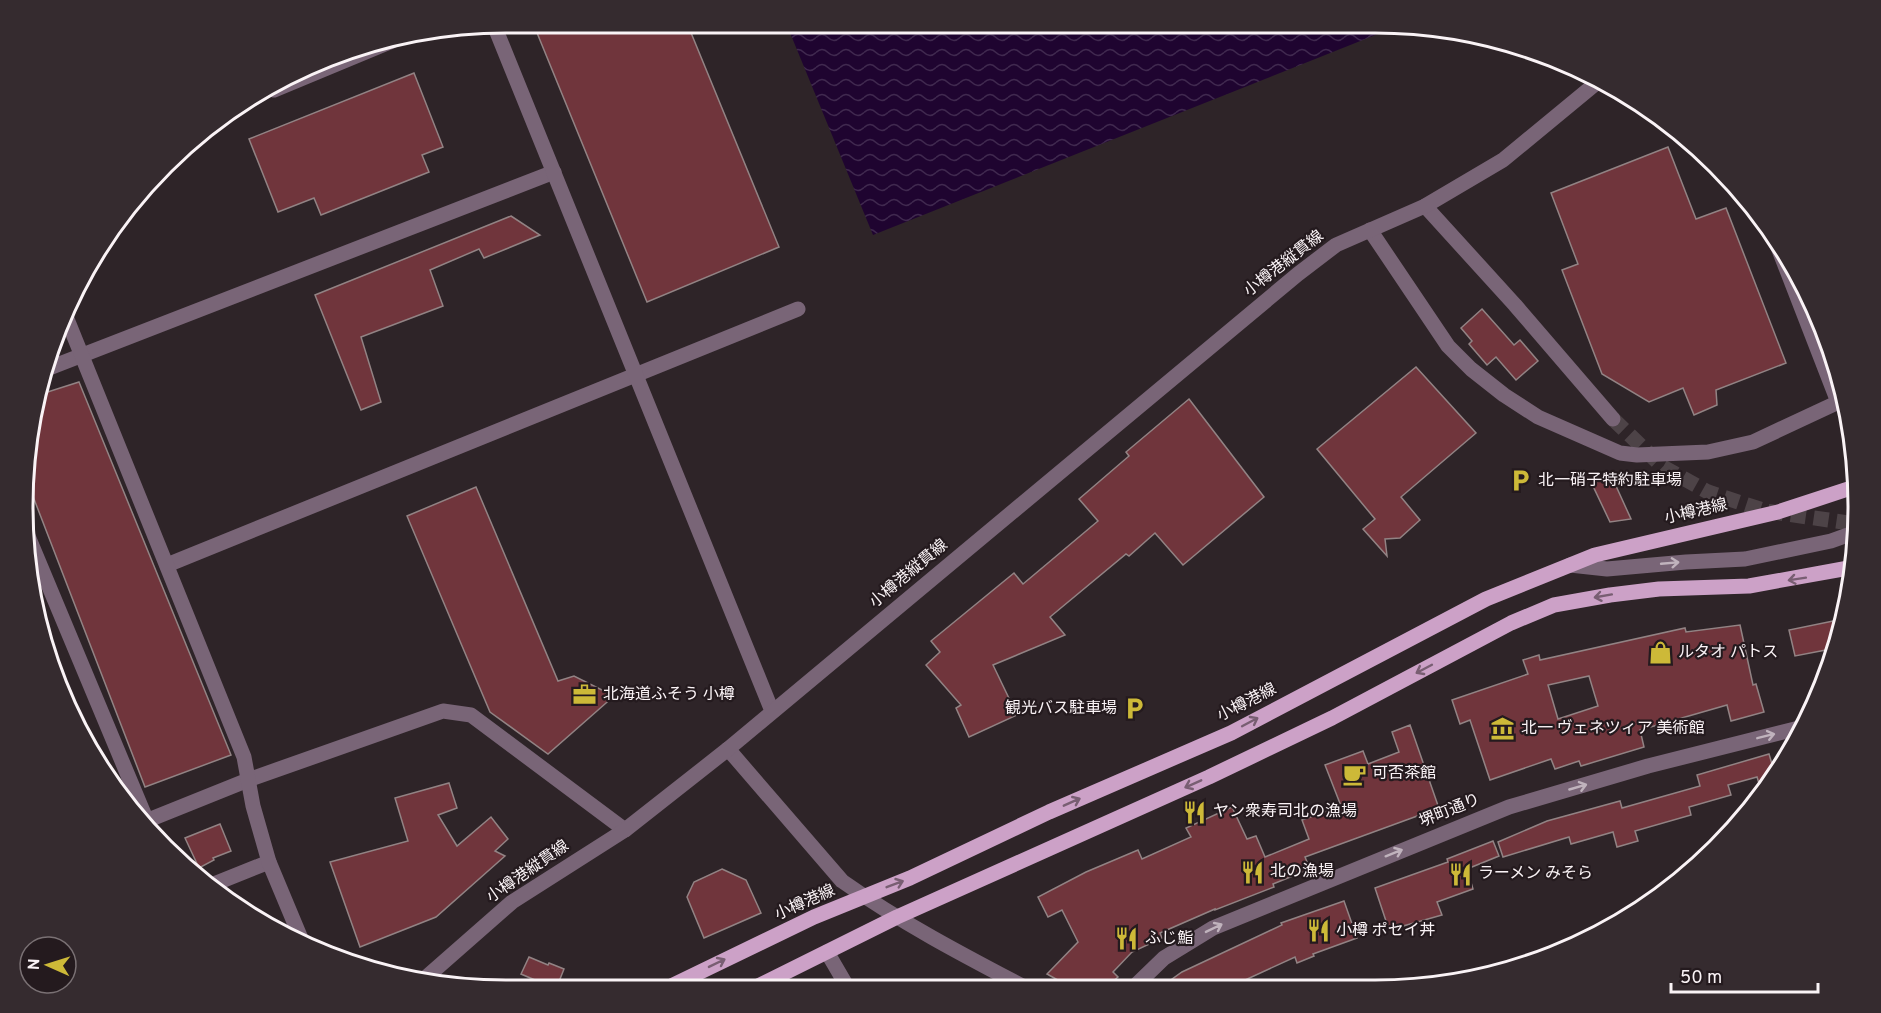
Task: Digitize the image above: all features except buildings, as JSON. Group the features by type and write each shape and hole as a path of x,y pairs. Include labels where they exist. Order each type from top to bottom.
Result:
{"main road":[{"name":"小樽港線","path":"684,980 814,917 910,878 1049,812 1231,732 1486,599 1595,555 1778,512 1847,489"},
{"path":"770,980 897,917 1209,777 1332,718 1511,623 1554,605 1659,589 1749,586 1844,569"}],"street":[{"path":"497,33 772,711"},
{"name":"小樽港縦貫線","path":"430,974 512,902 625,830 728,749 1298,274 1336,245 1425,206 1503,160 1592,86"},
{"path":"54,366 554,172"},
{"path":"1425,206 1515,305 1612,419"},
{"path":"1370,230 1437,331 1448,346 1471,369 1504,395 1538,417 1601,446 1629,455 1708,452 1753,442 1836,402"},
{"path":"1797,294 1825,362"},
{"path":"167,565 798,309"},
{"path":"69,325 244,757 253,806 269,862 298,931"},
{"path":"1570,565 1607,569 1745,559 1831,541 1847,535"},
{"path":"36,556 135,800"},
{"path":"151,819 248,780 443,711 471,715 625,830"},
{"name":"堺町通り","path":"1141,980 1164,958 1213,928 1509,807 1648,766 1792,730"},
{"path":"728,749 842,881 863,897 948,948 1010,980"},
{"path":"218,882 269,862"},
{"path":"827,952 843,980"}],"water":[{"path":"790,33 1380,33 873,235"}],"tunnel":[{"path":"1613,419 1663,467 1708,492 1766,511 1847,523"}],"place":[{"name":"北一硝子特約駐車場","path":"1520,481"},
{"name":"ルタオ パトス","path":"1660,653"},
{"name":"北海道ふそう 小樽","path":"585,695"},
{"name":"観光バス駐車場","path":"1135,709"},
{"name":"北一 ヴェネツィア 美術館","path":"1503,729"},
{"name":"可否茶館","path":"1354,774"},
{"name":"ヤン衆寿司北の漁場","path":"1195,812"},
{"name":"北の漁場","path":"1252,872"},
{"name":"ラーメン みそら","path":"1460,874"},
{"name":"小樽 ポセイ丼","path":"1318,931"},
{"name":"ふじ鮨","path":"1127,939"}]}
